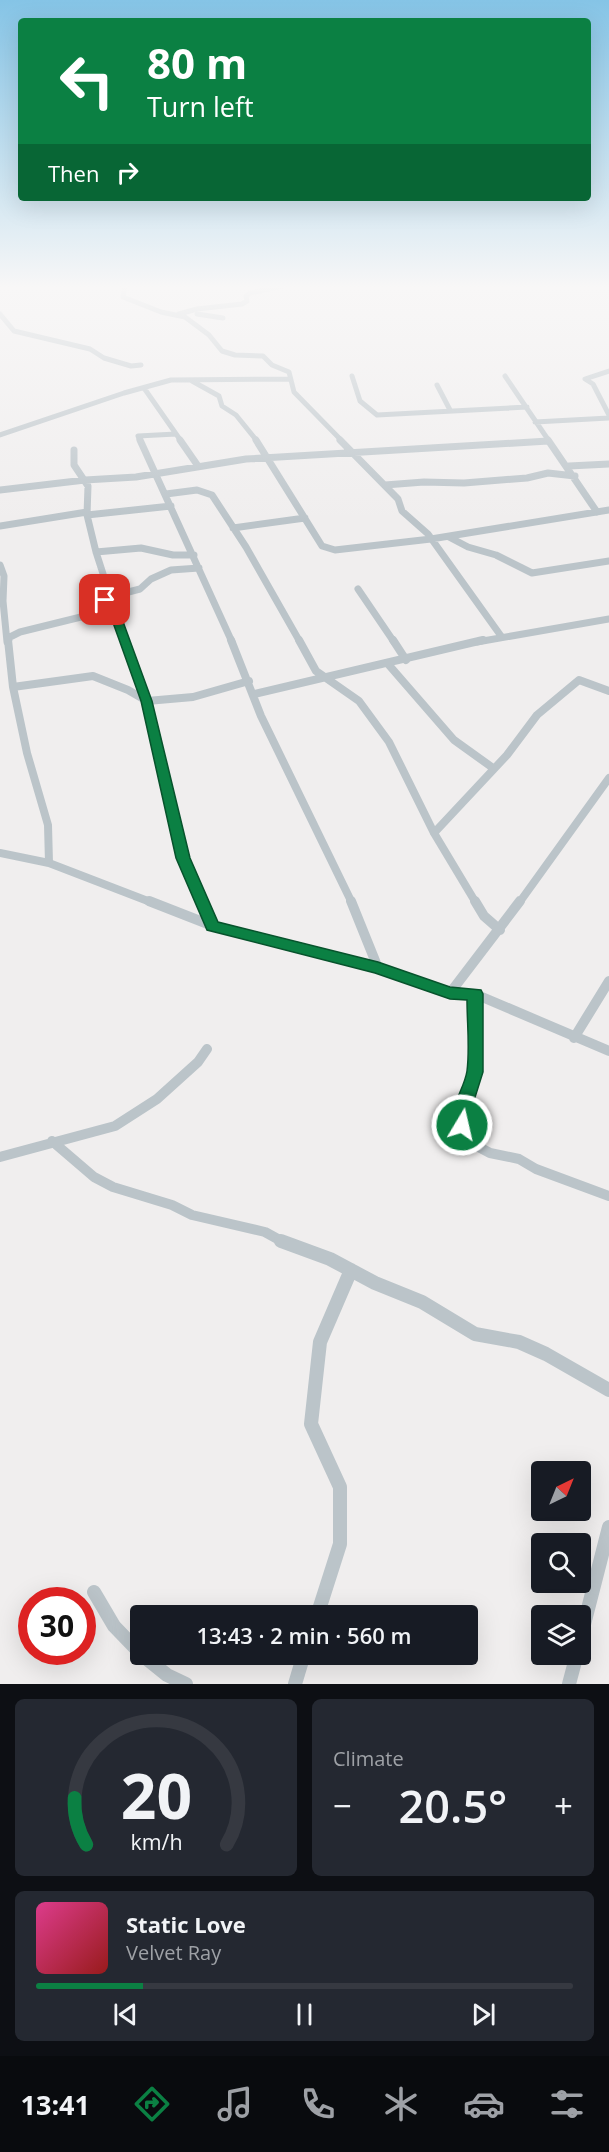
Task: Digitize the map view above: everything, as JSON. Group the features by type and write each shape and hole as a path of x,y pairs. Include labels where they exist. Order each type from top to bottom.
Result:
{"street":[{"path":"126,365 141,365"},
{"path":"274,365 289,372 294,392 398,499 402,511 431,539 501,636"},
{"path":"535,422 609,417 593,384 585,379 609,371"},
{"path":"352,376 360,400 377,415 527,406"},
{"path":"505,376 548,441 569,466 597,512"},
{"path":"0,435 171,380 289,379"},
{"path":"192,381 219,396 222,406 236,414 267,458 317,539 327,549 448,537 609,510"},
{"path":"437,385 450,410"},
{"path":"144,388 198,466"},
{"path":"176,434 138,436 141,448 153,462 155,474 200,568 249,681 261,716 345,887 378,968"},
{"path":"0,490 155,474 232,460 548,441"},
{"path":"74,450 74,465 88,486 87,514 109,597 147,701 183,858 213,926"},
{"path":"569,466 609,464"},
{"path":"384,485 424,482 464,483 527,478 548,473 575,476"},
{"path":"166,495 197,490 206,491 212,495 295,632 310,663 322,677 351,695 367,711 389,742 434,833 484,916 500,930"},
{"path":"0,526 87,514 171,506"},
{"path":"233,528 305,518"},
{"path":"448,537 468,547 496,555 532,573 609,561"},
{"path":"96,552 141,548 173,555 194,555"},
{"path":"0,565 4,576 3,601 13,687 27,753 48,825 49,863"},
{"path":"7,643 10,637 20,632 88,615 109,597 140,589 151,579 177,568 200,568"},
{"path":"358,589 406,660"},
{"path":"254,694 501,636 609,619"},
{"path":"388,664 454,740 493,768"},
{"path":"13,687 93,676 128,690 147,701 193,697 249,681"},
{"path":"434,833 507,755 537,715 556,697 579,680 609,691"},
{"path":"450,993 500,930 609,778"},
{"path":"0,853 49,863 213,926 378,968 450,993 475,994 609,1051"},
{"path":"574,1038 609,982"},
{"path":"475,994 475,1072 462,1110 462,1125 456,1135 490,1153 519,1159 536,1169 609,1196"},
{"path":"0,1157 52,1141 115,1126 144,1110 198,1062 207,1049"},
{"path":"52,1141 94,1178 113,1187 172,1205 192,1215 265,1232 422,1302 475,1334 519,1342 546,1354 609,1390"},
{"path":"321,1605 340,1544 340,1487 311,1424 320,1342 351,1270"},
{"path":"589,1605 609,1527"},
{"path":"96,1596 114,1629 130,1644"},
{"path":"155,1665 167,1675 186,1684"},
{"path":"294,1684 300,1665"},
{"path":"569,1684 574,1665"}],"route":[{"path":"105,600 109,597 147,701 183,858 213,926 378,968 450,993 475,994 475,1072 462,1110 462,1125"}]}
